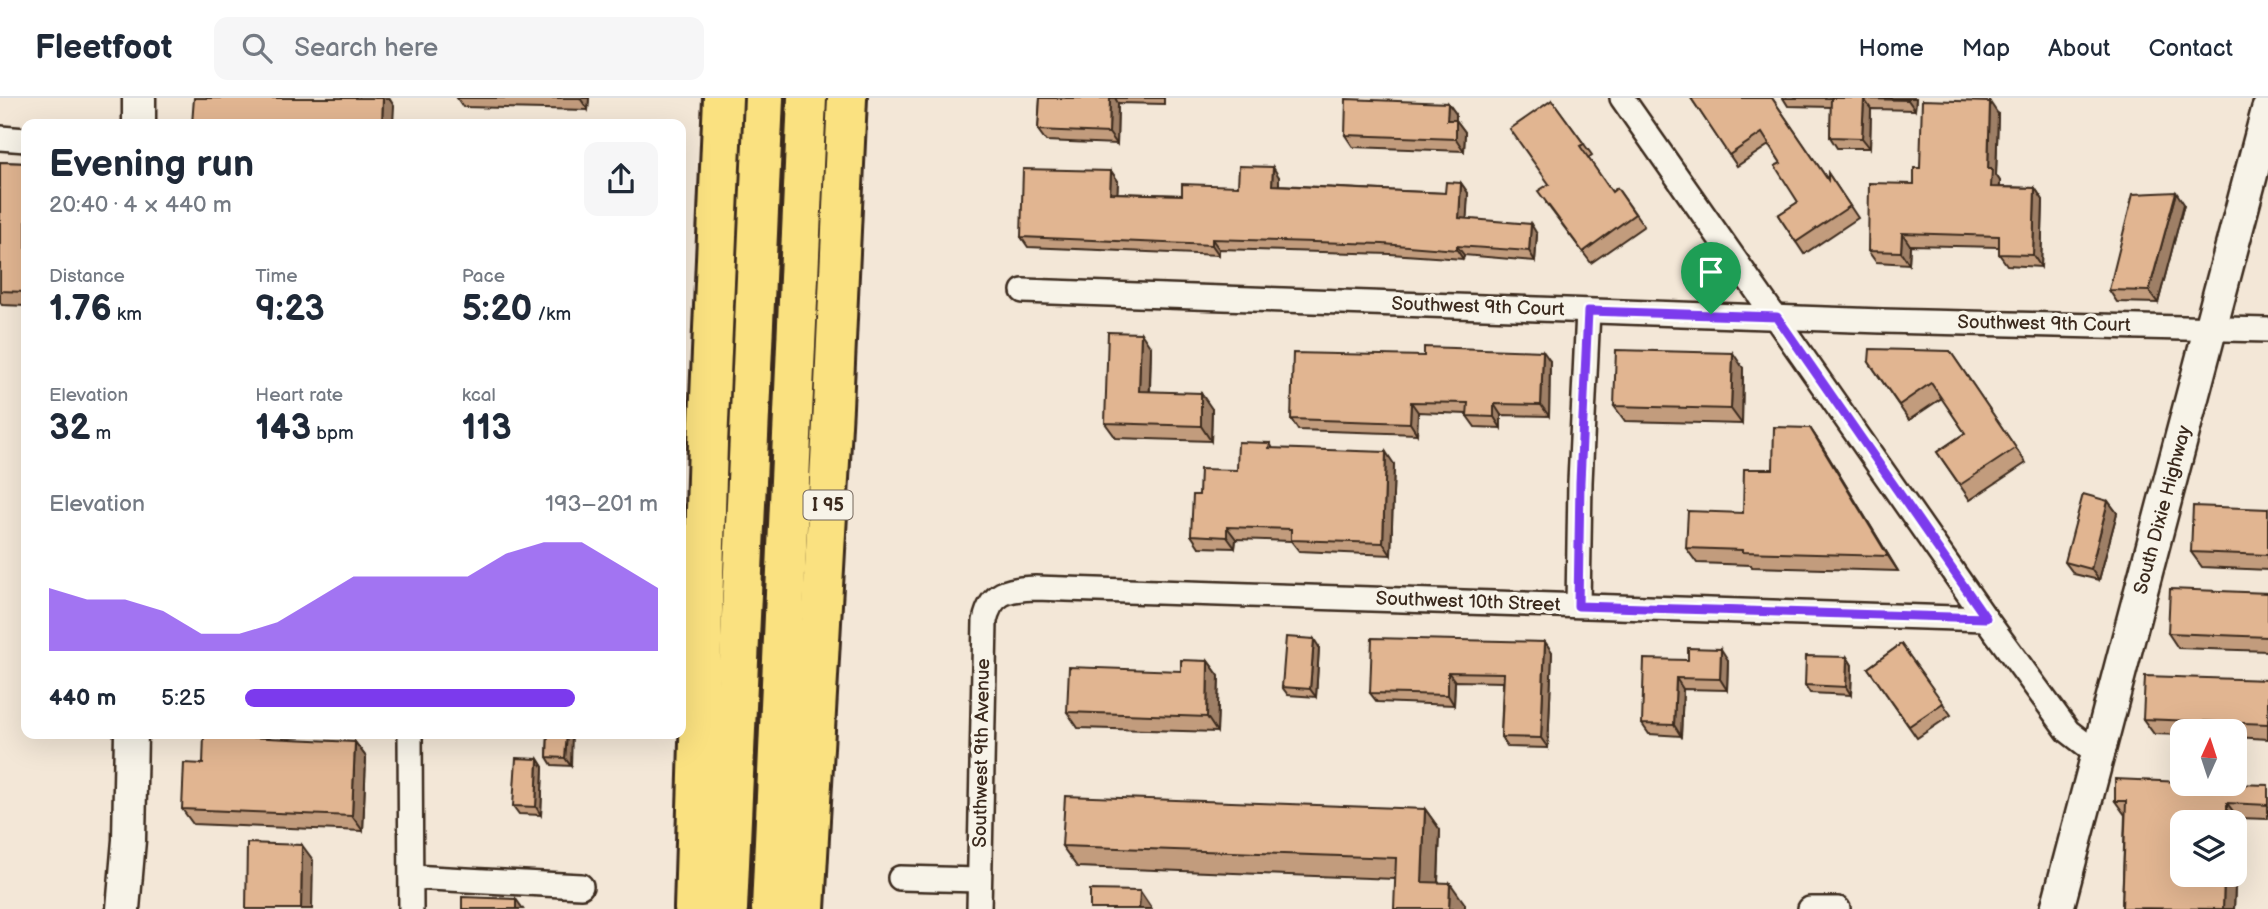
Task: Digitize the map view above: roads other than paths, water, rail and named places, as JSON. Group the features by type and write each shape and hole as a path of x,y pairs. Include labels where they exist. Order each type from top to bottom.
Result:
{"highway":[{"path":"694,909 707,470 723,98"},
{"path":"728,909 764,98"},
{"path":"771,909 807,98"},
{"name":"I 95","path":"804,909 834,407 847,98"}],"main road":[{"path":"139,98 139,119"},
{"name":"South Dixie Highway","path":"2057,909 2268,110"},
{"path":"123,909 129,839 131,739"}],"street":[{"path":"1622,98 2068,731 2099,755"},
{"path":"0,138 21,139"},
{"name":"Southwest 9th Court","path":"1023,291 1777,317 2268,330"},
{"path":"1578,606 1580,482 1588,311"},
{"name":"Southwest 10th Street","path":"994,598 1016,589 1035,587 1986,618"},
{"name":"Southwest 9th Avenue","path":"979,909 984,630 987,612 994,598"},
{"path":"410,739 411,909"},
{"path":"411,877 581,886"},
{"path":"900,878 979,880"},
{"path":"1810,909 1838,909"}]}
